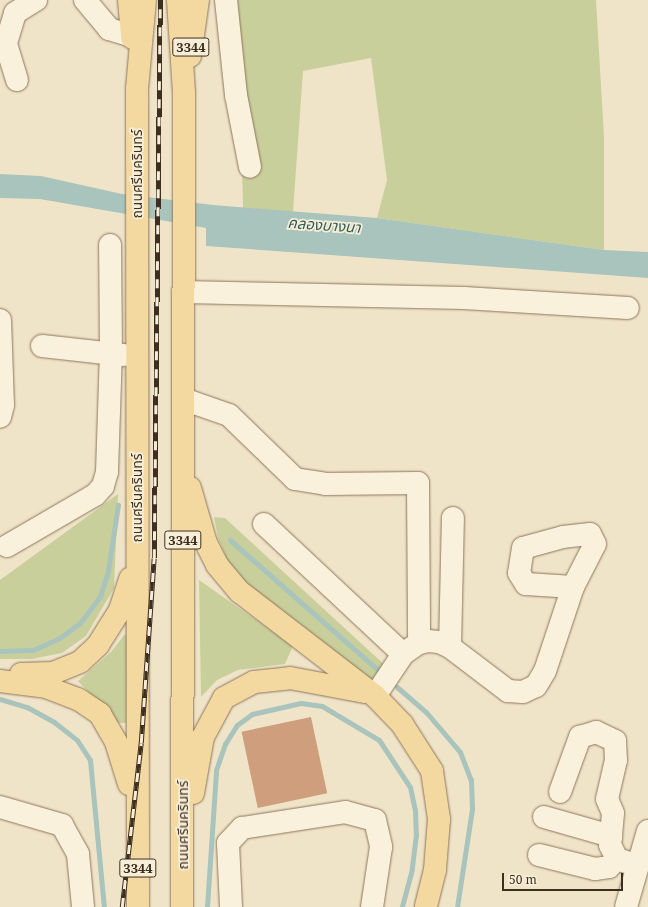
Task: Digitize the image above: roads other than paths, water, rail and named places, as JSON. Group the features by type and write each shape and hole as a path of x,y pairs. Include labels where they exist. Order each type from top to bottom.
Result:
{"main road":[{"name":"ถนนศรีนครินทร์","path":"129,0 137,89"},
{"name":"ถนนศรีนครินทร์","path":"138,907 136,557 138,358 137,89 145,0"},
{"name":"ถนนศรีนครินทร์","path":"178,0 184,94 182,907"},
{"name":"ถนนศรีนครินทร์","path":"184,94 198,0"},
{"path":"183,463 206,543 217,565 240,592 372,694 402,724 432,771 439,819 435,870 426,907"},
{"path":"0,676 53,673 80,662 98,645 120,610 136,557"},
{"path":"183,849 203,737 224,698 254,682 290,678 372,694"},
{"path":"0,681 46,687 78,700 100,714 126,764 138,828"}],"street":[{"path":"17,80 6,43 15,13 36,0"},
{"path":"85,0 109,29 132,36"},
{"path":"226,0 236,95 250,167"},
{"path":"7,546 95,495 103,486 107,472 111,352 110,245"},
{"path":"183,292 464,298 628,308"},
{"path":"0,320 2,406 0,417"},
{"path":"42,346 111,352 138,358"},
{"path":"183,399 229,415 295,479 325,484 418,484 411,649"},
{"path":"450,647 453,518"},
{"path":"264,524 411,649"},
{"path":"372,694 411,649 439,642 450,647 508,691 523,692 536,686 545,671 573,587"},
{"path":"560,792 580,737 596,732 615,741 616,760 607,799 613,813 610,845 617,859 638,866"},
{"path":"0,807 62,825 78,854 83,907"},
{"path":"232,907 228,843 242,828 345,812 375,820 381,847 372,907"},
{"path":"544,816 611,836"},
{"path":"626,907 648,831"},
{"path":"539,855 595,869 609,867 617,859"}],"water":[{"name":"คลองบางนา","path":"0,174 41,176 122,194 213,205 377,218 604,250 648,252 648,278 206,246 206,228 40,199 0,198"}],"waterway":[{"path":"0,651 33,650 58,639 80,623 100,596 108,571 118,505"},
{"path":"230,540 377,669"},
{"path":"397,687 426,712 460,752 471,780 472,809 457,907"},
{"path":"0,699 27,707 54,722 77,740 90,760 104,907"},
{"path":"207,907 216,770 225,744 237,725 252,714 301,703 322,706 379,740 410,787 415,810 416,834 412,869 402,907"}],"railway":[{"path":"122,907 141,743 154,558 160,0"}]}
